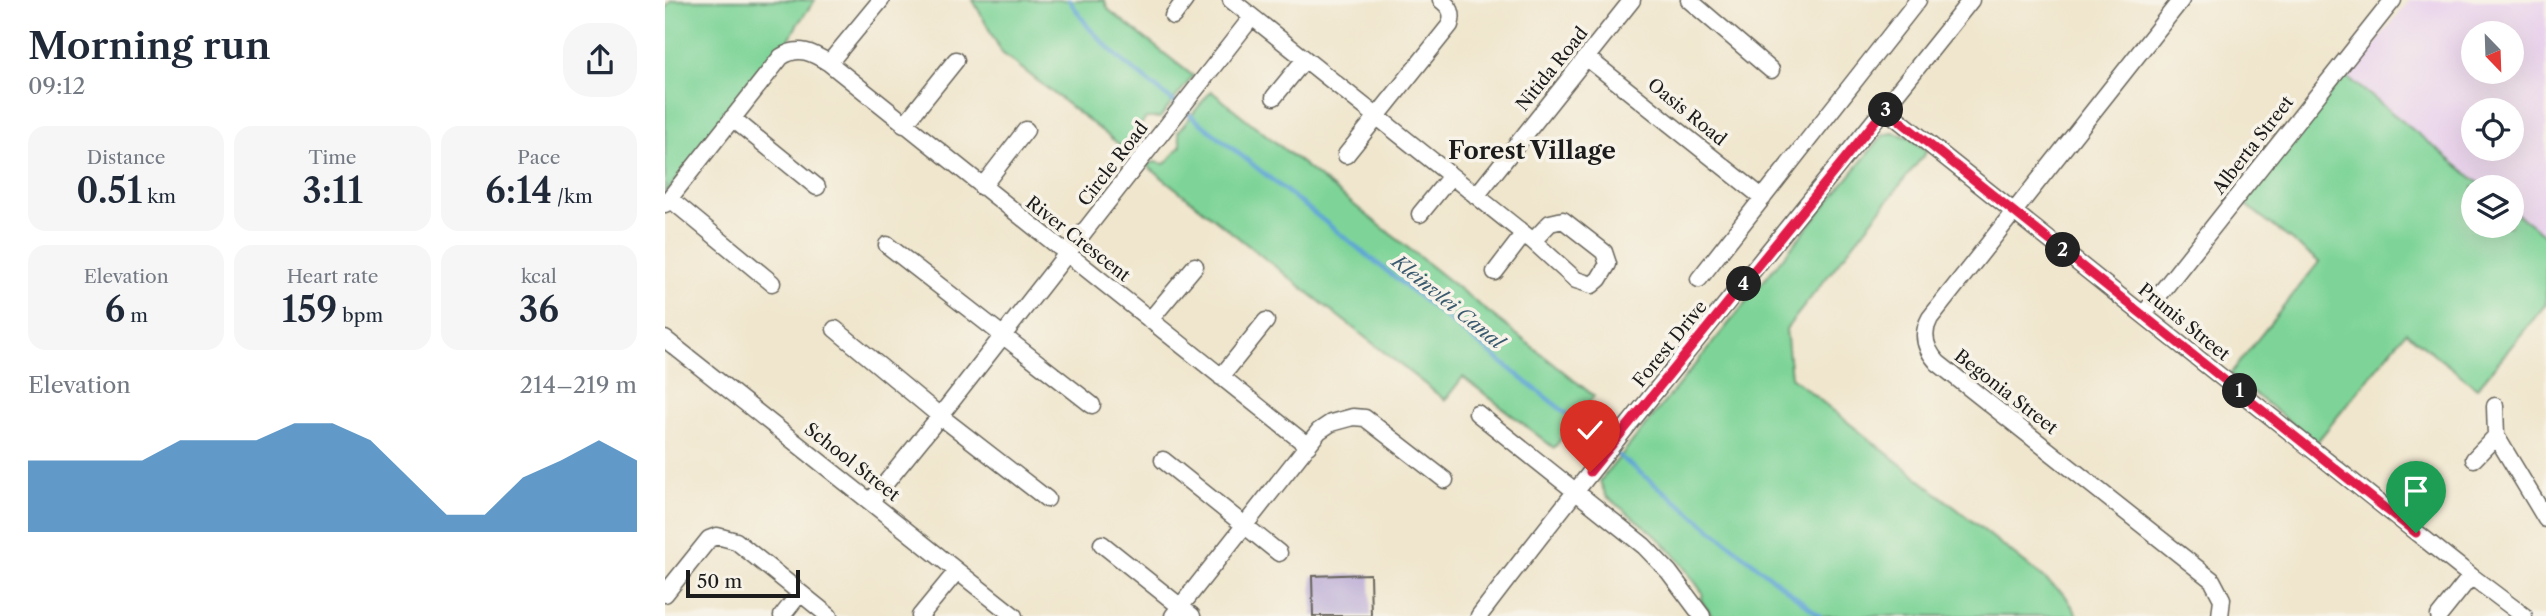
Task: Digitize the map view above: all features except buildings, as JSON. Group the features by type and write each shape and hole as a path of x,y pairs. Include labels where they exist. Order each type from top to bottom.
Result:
{"street":[{"path":"829,63 881,0"},
{"path":"1173,16 1185,0"},
{"path":"1231,0 1529,238 1576,280 1585,284 1596,283 1608,264 1604,252 1563,219 1550,223 1529,238 1495,272"},
{"path":"1346,155 1450,25 1451,10 1441,0"},
{"name":"Nitida Road","path":"1476,196 1632,0"},
{"path":"1689,0 1771,70"},
{"name":"Forest Drive","path":"1699,279 1918,0"},
{"name":"Forest Drive","path":"1479,616 1575,489 1971,0"},
{"name":"Begonia Street","path":"2181,0 1930,317 1925,335 1928,350 1938,363 2212,580 2222,599 2220,616"},
{"name":"Alberta Street","path":"2144,314 2393,0"},
{"name":"Circle Road","path":"871,501 1252,17"},
{"name":"River Crescent","path":"772,283 667,201 786,54 805,51 829,63 1308,446"},
{"name":"Oasis Road","path":"1586,57 1763,198"},
{"path":"1274,97 1305,59"},
{"path":"904,125 956,61"},
{"name":"Prunis Street","path":"1885,109 2471,576 2525,616"},
{"path":"732,118 817,187"},
{"path":"982,187 1026,130"},
{"path":"1420,214 1451,176"},
{"path":"887,245 1092,405"},
{"path":"1150,320 1195,266"},
{"path":"1221,377 1266,321"},
{"path":"835,329 940,416 1047,499"},
{"name":"School Street","path":"665,339 1014,616"},
{"path":"2495,406 2496,436 2546,519"},
{"path":"1478,413 1575,489 1657,559 1702,616"},
{"path":"1102,544 1182,613 1245,525 1319,431 1331,423 1353,417 1369,420 1445,480"},
{"path":"2474,459 2496,436"},
{"path":"1163,460 1279,554"},
{"path":"665,594 709,540 717,536 736,541 829,616"},
{"path":"920,616 957,570"},
{"path":"2439,616 2471,576"},
{"path":"782,616 800,593"}],"shaded area":[{"path":"2410,0 2546,0 2546,236 2524,219 2524,175 2469,175 2348,78"}],"green space":[{"path":"672,0 815,0 785,47 665,194 665,8"},
{"path":"973,0 1104,0 1109,10 1193,76 1160,118 1146,118 1132,137 1136,147 1134,156 1002,53"},
{"path":"2345,75 2469,175 2461,175 2461,238 2524,238 2524,219 2546,236 2546,304 2477,388 2406,332 2316,443 2230,374 2319,262 2244,203"},
{"path":"1211,91 1594,396 1554,448 1463,377 1445,400 1146,165 1154,162 1165,164 1181,146 1178,132"},
{"path":"1893,133 1909,137 1927,151 1786,329 1791,377 2065,595 2078,616 1712,616 1701,600 1703,593 1673,553 1654,534 1606,496 1600,481 1883,135"}],"waterway":[{"name":"Kleinvlei Canal","path":"1069,0 1089,28 1121,60 1606,445"},
{"name":"Kleinvlei Canal","path":"1613,451 1820,616"}],"district":[{"name":"Forest Village","path":"1532,150"}],"route":[{"path":"1590,472 1885,109 2416,533"}]}
